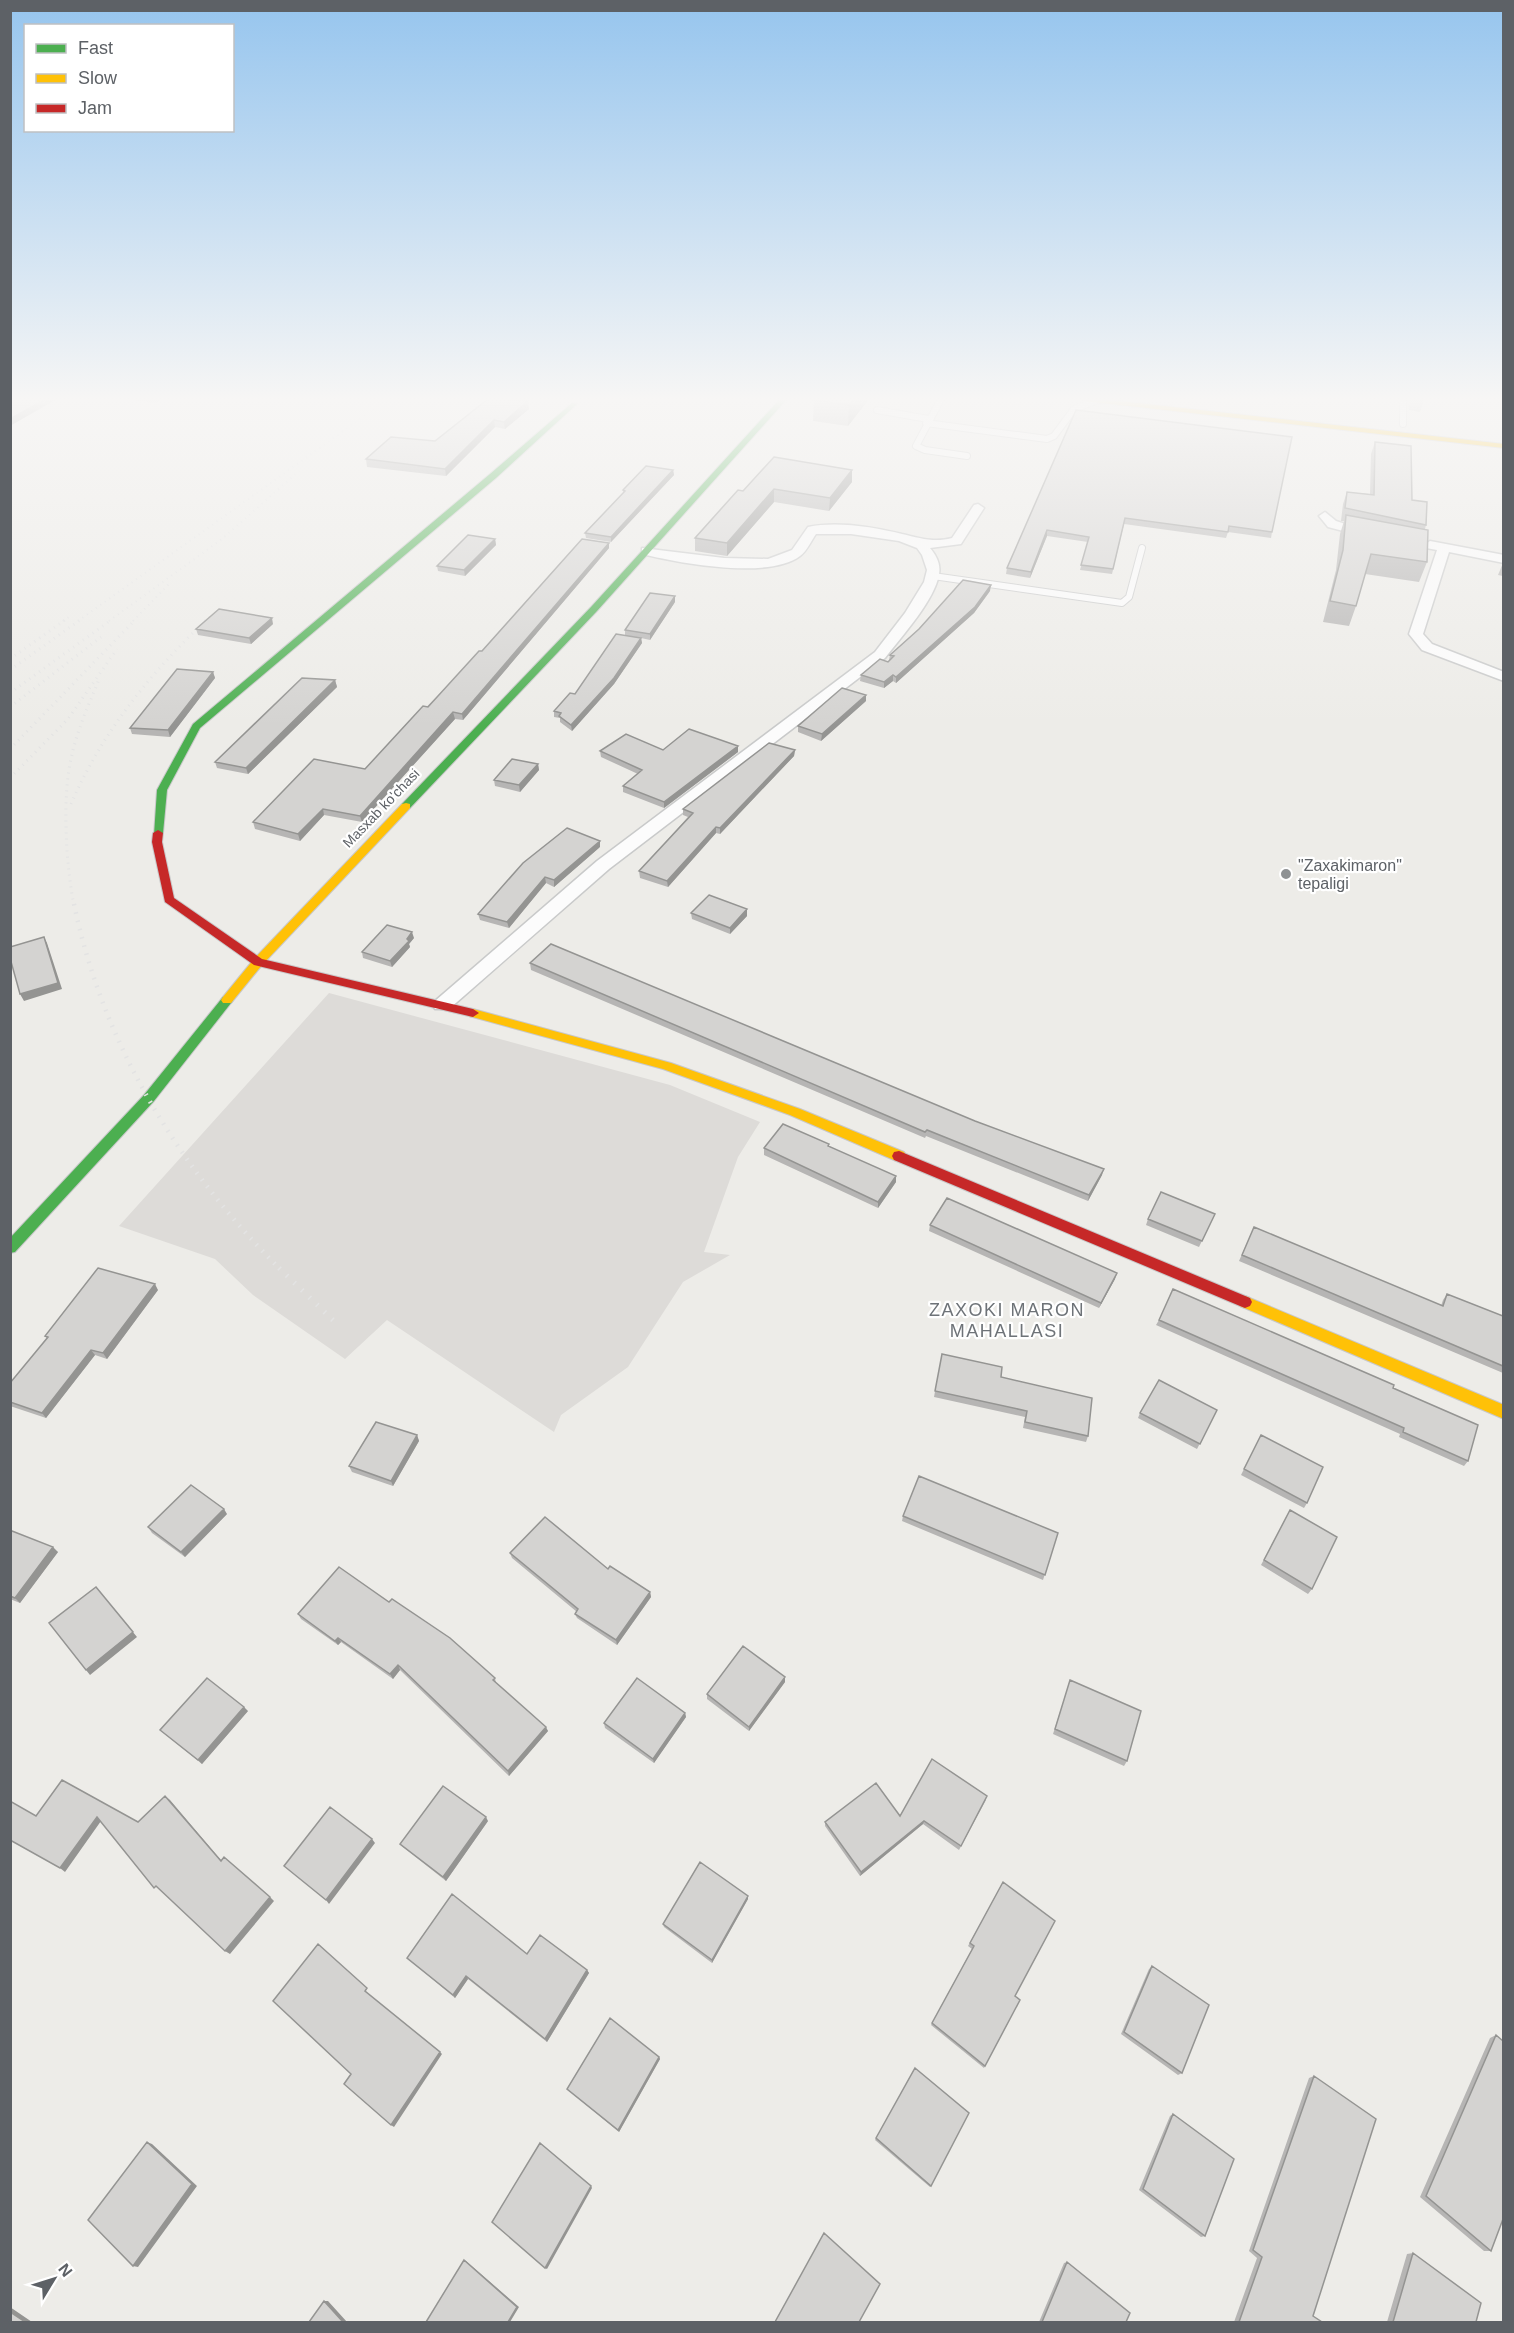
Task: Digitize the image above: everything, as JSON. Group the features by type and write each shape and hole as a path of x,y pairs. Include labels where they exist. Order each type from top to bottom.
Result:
{"main road":[{"path":"455,508 196,726 162,790 157,842 169,900 258,962 442,1005 667,1066 795,1112 1503,1412"},
{"name":"Masxab ko'chasi","path":"10,1248 149,1098 258,962 685,508"}],"street":[{"path":"646,551 723,564 783,559 795,554 812,530 831,528 901,538 920,544 944,544 957,541 978,508"},
{"path":"1324,516 1332,524 1347,530 1380,536"},
{"path":"1412,541 1503,559"},
{"path":"442,1005 603,865 880,655 899,631 933,576 932,560 920,544"},
{"path":"1444,547 1416,634 1427,647 1503,677"}],"lane":[{"path":"933,576 1122,603 1129,597 1142,548"}],"shaded area":[{"path":"329,993 670,1085 760,1122 738,1157 704,1252 730,1255 683,1282 628,1367 561,1415 554,1432 387,1320 345,1359 253,1295 215,1259 119,1226"}],"building":[{"path":"609,508 638,508 611,537 585,533"},
{"path":"722,508 758,508 727,543 695,538"},
{"path":"1033,508 1277,508 1272,532 1229,526 1228,532 1125,518 1113,569 1081,565 1089,537 1047,530 1031,572 1007,568"},
{"path":"1345,508 1427,508 1426,525"},
{"path":"1346,515 1428,530 1427,562 1371,554 1356,606 1330,601 1343,550"},
{"path":"468,535 495,539 464,570 437,566"},
{"path":"582,539 609,543 462,714 453,712 360,816 323,809 298,834 253,822 314,759 365,769 423,706 428,707 479,651 482,651"},
{"path":"963,580 991,585 975,607 896,677 893,675 884,682 861,675 880,659 888,662 894,656 890,655 919,629"},
{"path":"650,593 675,596 650,634 625,630"},
{"path":"219,609 272,618 249,638 196,629"},
{"path":"616,634 641,638 614,678 571,725 559,716 561,713 554,711 570,693 575,694"},
{"path":"177,669 213,672 168,730 130,728"},
{"path":"302,678 335,680 246,768 215,762"},
{"path":"842,688 866,695 822,734 798,726"},
{"path":"689,729 738,746 664,802 623,786 642,770 600,751 626,734 663,750"},
{"path":"769,743 795,750 720,828 716,827 667,881 639,871 693,813 683,809"},
{"path":"512,759 538,764 519,785 494,780"},
{"path":"567,828 600,841 554,880 545,877 507,922 478,914 523,863"},
{"path":"709,895 747,909 730,928 691,913"},
{"path":"387,925 412,932 407,939 409,941 390,961 362,952"},
{"path":"44,937 58,983 20,994 10,958 10,947"},
{"path":"551,944 975,1121 1104,1169 1089,1195 927,1130 925,1132 530,963"},
{"path":"783,1124 896,1176 878,1202 764,1148"},
{"path":"1161,1192 1215,1214 1202,1241 1148,1219"},
{"path":"947,1198 1117,1273 1101,1303 930,1225"},
{"path":"1254,1227 1443,1306 1447,1294 1503,1316 1503,1366 1242,1255"},
{"path":"98,1268 155,1284 103,1353 91,1350 42,1413 10,1402 10,1383 48,1337 45,1336"},
{"path":"1173,1289 1394,1385 1393,1388 1478,1425 1468,1461 1403,1432 1404,1428 1159,1320"},
{"path":"942,1354 1002,1367 1001,1377 1092,1398 1088,1436 1025,1422 1027,1411 935,1391"},
{"path":"1159,1380 1217,1410 1200,1444 1140,1413"},
{"path":"376,1422 417,1435 391,1481 349,1466"},
{"path":"1261,1435 1323,1467 1307,1503 1244,1469"},
{"path":"919,1476 1058,1533 1045,1575 903,1516"},
{"path":"191,1485 224,1509 181,1552 148,1527"},
{"path":"1290,1510 1337,1537 1312,1589 1264,1560"},
{"path":"545,1517 608,1569 610,1566 650,1592 616,1640 575,1614 578,1609 510,1553"},
{"path":"12,1531 53,1547 15,1598 10,1596 10,1534"},
{"path":"339,1567 389,1602 392,1599 450,1638 546,1727 508,1771 398,1665 390,1674 338,1638 335,1641 298,1614"},
{"path":"96,1587 133,1632 86,1670 49,1623"},
{"path":"743,1646 785,1677 749,1727 707,1694"},
{"path":"207,1678 244,1707 198,1760 160,1730"},
{"path":"637,1678 685,1713 653,1759 604,1723"},
{"path":"1070,1680 1141,1711 1127,1761 1055,1729"},
{"path":"932,1759 987,1796 961,1846 924,1821 861,1872 825,1822 876,1783 900,1816"},
{"path":"62,1780 138,1822 165,1796 221,1861 224,1857 270,1897 225,1951 156,1886 154,1888 97,1817 60,1868 10,1840 10,1801 36,1816"},
{"path":"443,1786 486,1817 443,1877 400,1844"},
{"path":"330,1807 372,1839 326,1900 284,1866"},
{"path":"700,1862 748,1896 712,1960 663,1924"},
{"path":"1003,1882 1055,1921 1015,1996 1020,2000 985,2066 932,2023 974,1946 970,1943"},
{"path":"452,1894 527,1954 540,1935 587,1970 545,2039 466,1976 453,1995 407,1958"},
{"path":"318,1944 367,1988 365,1991 440,2052 391,2125 344,2084 351,2074 273,2001"},
{"path":"1152,1966 1209,2005 1182,2073 1124,2032"},
{"path":"610,2018 659,2057 618,2130 567,2089"},
{"path":"1496,2035 1503,2041 1503,2219 1491,2251 1426,2196"},
{"path":"915,2068 969,2113 931,2186 876,2138"},
{"path":"1314,2076 1376,2119 1313,2316 1322,2322 1239,2322 1262,2257 1253,2250"},
{"path":"1173,2114 1234,2159 1205,2236 1143,2189"},
{"path":"147,2142 192,2184 133,2266 88,2220"},
{"path":"540,2143 591,2186 545,2268 492,2222"},
{"path":"824,2233 880,2284 859,2322 775,2322"},
{"path":"1413,2253 1481,2303 1476,2322 1393,2322"},
{"path":"464,2260 517,2307 508,2322 426,2322"},
{"path":"1067,2262 1130,2313 1126,2322 1042,2322"},
{"path":"324,2301 343,2322 309,2322"},
{"path":"10,2312 25,2322 10,2322"}],"railway":[{"path":"78,621 236,508"},
{"path":"109,621 222,539 257,508"},
{"path":"133,621 169,584"},
{"path":"206,620 212,614"},
{"path":"63,621 69,617"},
{"path":"10,659 65,620"},
{"path":"10,670 80,620"},
{"path":"10,693 111,620"},
{"path":"10,749 135,620"},
{"path":"71,804 97,752 129,705 185,640 206,620"},
{"path":"10,707 101,637"},
{"path":"10,778 68,719 117,649"},
{"path":"74,905 66,832 68,775 77,738 100,677"},
{"path":"74,904 87,956 104,1006 125,1055 150,1102 209,1189 280,1269"},
{"path":"280,1269 339,1326"}],"traffic: fast":[{"path":"158,833 162,790 196,726 455,508"},
{"path":"406,806 594,609 685,508"},
{"path":"10,1248 149,1098 227,1000"}],"traffic: slow":[{"path":"227,1000 258,962 406,806"},
{"path":"473,1013 667,1066 795,1112 899,1156"},
{"path":"1245,1302 1504,1412"}],"traffic: jam":[{"path":"158,833 157,842 169,900 258,962 473,1013"},
{"path":"899,1156 1245,1302"}],"place":[{"name":"\"Zaxakimaron\" tepaligi","path":"1286,874"}],"district":[{"name":"ZAXOKI MARON MAHALLASI","path":"1007,1320"}]}
